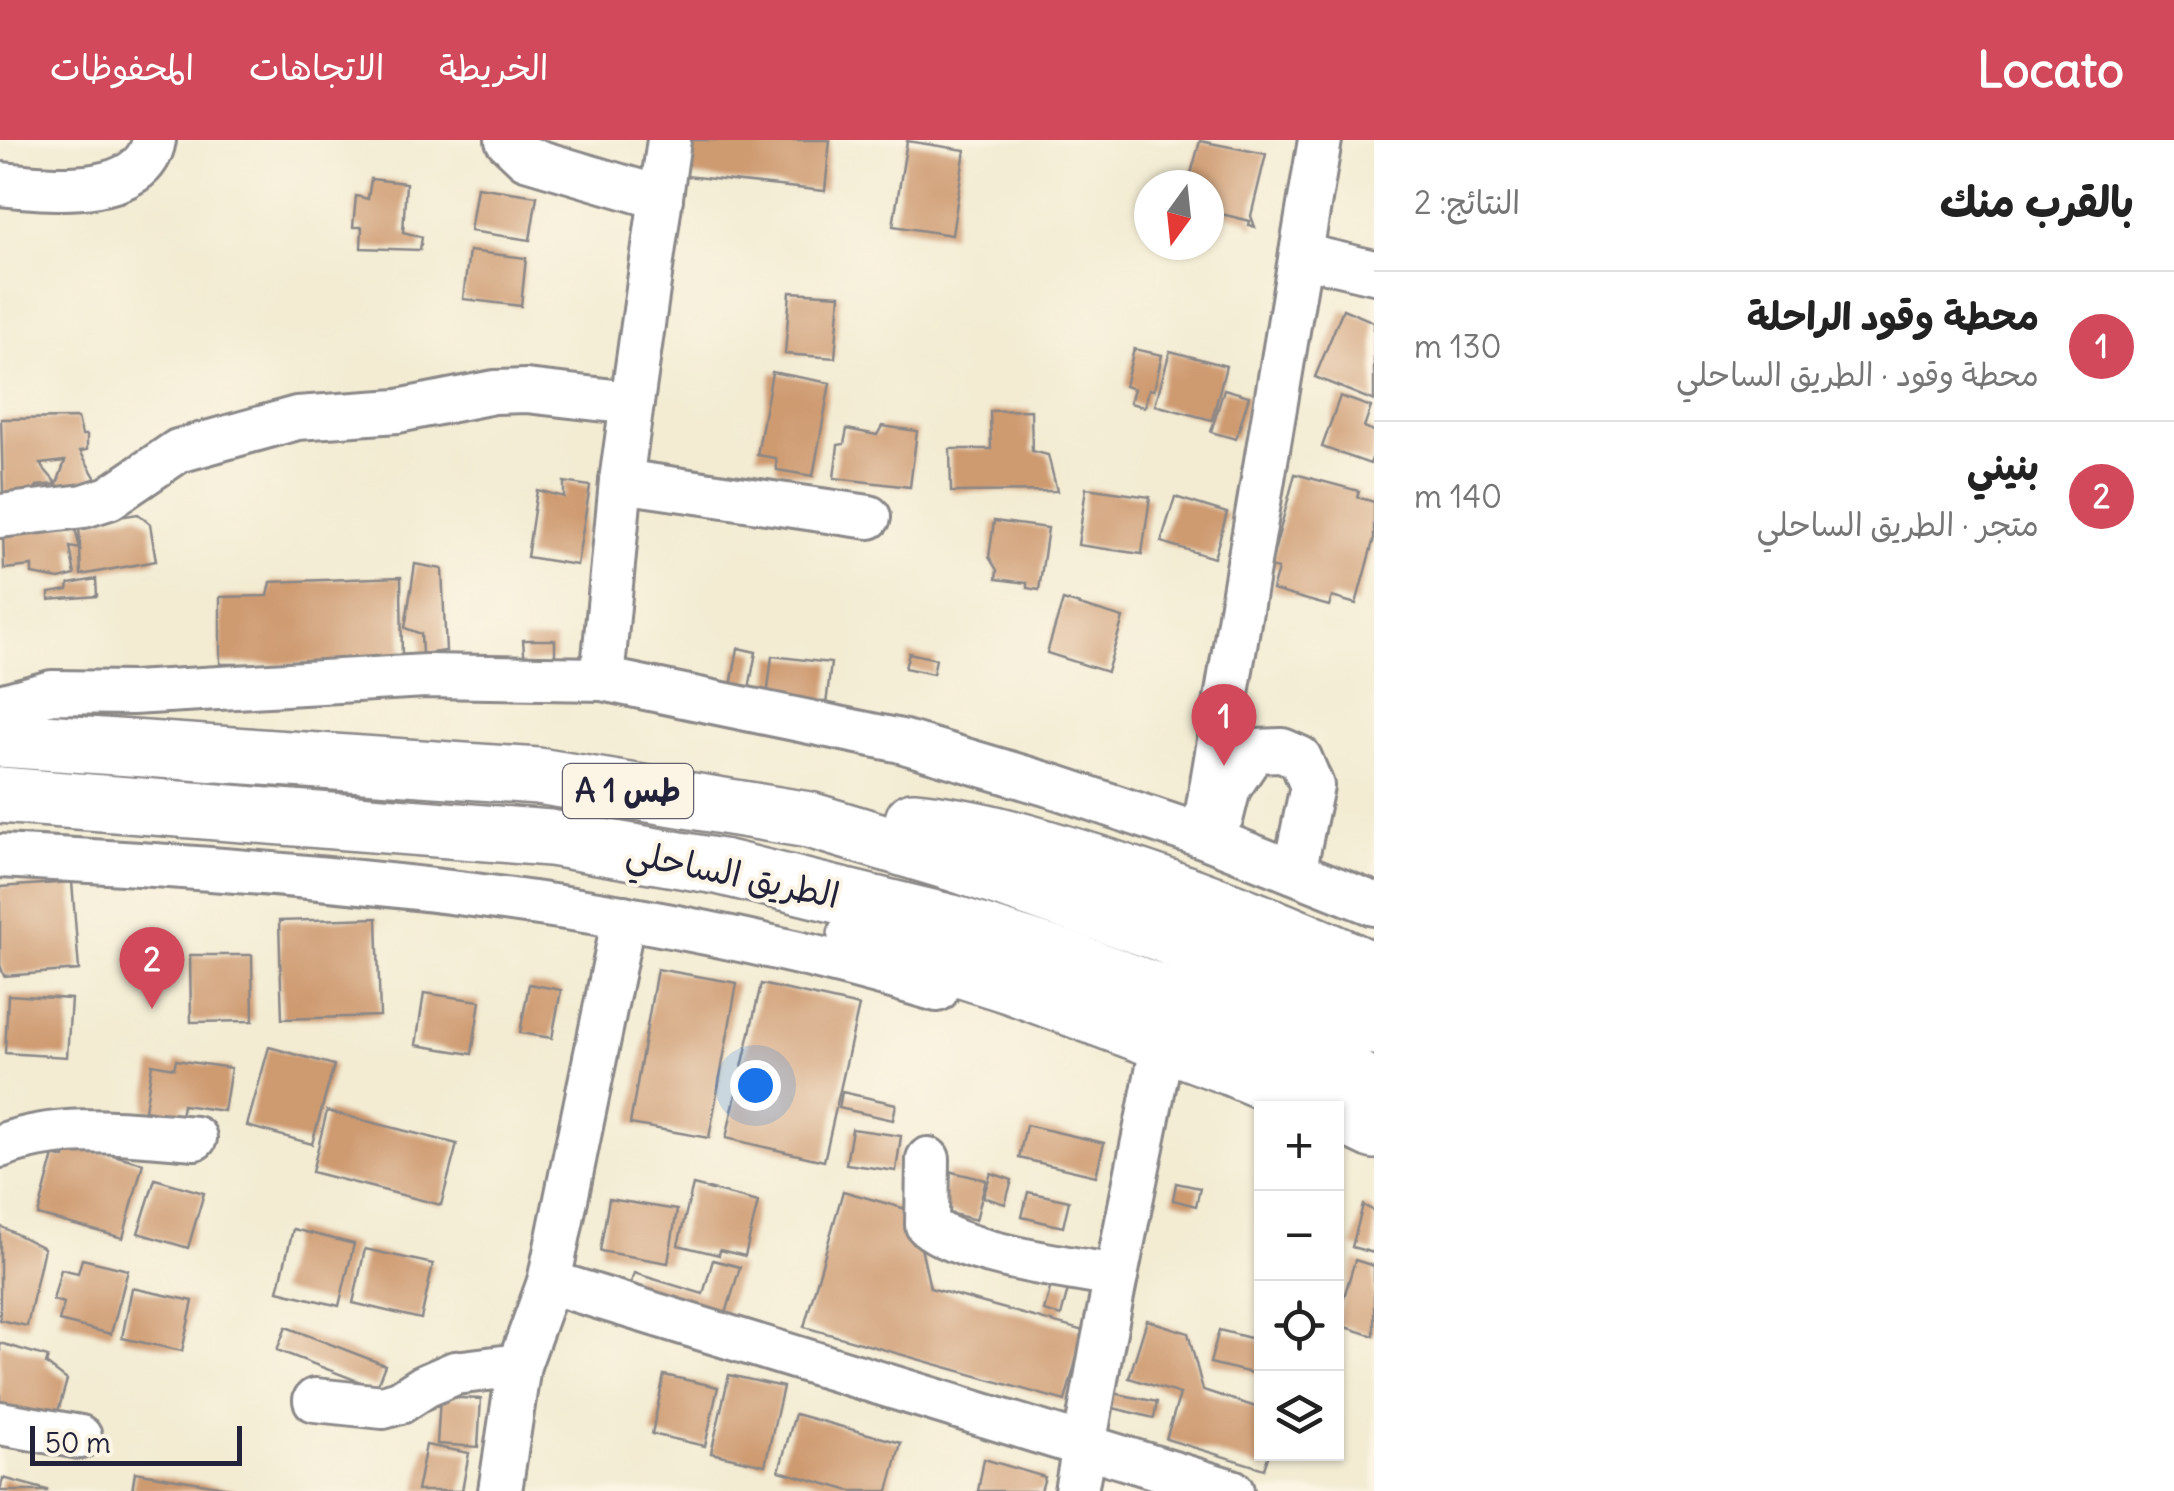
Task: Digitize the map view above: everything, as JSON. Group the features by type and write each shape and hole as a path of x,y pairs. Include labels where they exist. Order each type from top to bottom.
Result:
{"highway":[{"name":"الطريق الساحلي","path":"0,738 538,776 809,820 1162,934 1223,988 1374,1088"},
{"name":"الطريق الساحلي","path":"0,796 550,838 722,867 1374,1027"},
{"path":"809,820 877,816 935,822 1043,846 1210,901 1374,971"},
{"path":"550,838 634,880 912,951 1160,1051 1307,1101"},
{"path":"1344,1117 1374,1131"}],"street":[{"path":"0,184 78,188 127,177 152,152 154,140"},
{"path":"507,140 526,158 661,198"},
{"path":"602,679 622,481 669,140"},
{"path":"1210,838 1320,140"},
{"path":"1301,255 1374,272"},
{"path":"0,516 84,506 109,498 178,450 296,418 398,412 494,392 526,391 632,403"},
{"path":"622,481 868,517"},
{"path":"0,674 52,692"},
{"path":"0,706 52,692 132,693 426,676 602,679 900,742 1053,786 1210,838 1374,904"},
{"path":"1210,838 1229,788 1254,751 1282,750 1300,758 1312,786 1294,872"},
{"path":"0,856 204,866 415,885 666,923 888,975 1160,1051 1076,1491"},
{"path":"500,1491 519,1366 549,1282 624,917"},
{"path":"0,1146 48,1132 84,1130 196,1138"},
{"path":"928,1160 928,1225 942,1238 1010,1256 1116,1276"},
{"path":"549,1282 1232,1491"},
{"path":"315,1400 384,1407 455,1373 519,1366"},
{"path":"0,1423 80,1437"}],"building":[{"path":"680,140 830,140 825,191 676,175"},
{"path":"907,141 965,150 952,235 893,226"},
{"path":"1200,141 1266,154 1251,216 1255,227 1249,225 1250,221 1224,215 1224,170 1192,170"},
{"path":"371,179 406,183 403,232 422,237 420,250 361,248 362,227 353,227 356,196 368,199"},
{"path":"477,187 537,196 530,240 470,231"},
{"path":"469,251 526,258 521,306 463,299"},
{"path":"790,292 840,295 835,358 785,354"},
{"path":"1343,309 1374,322 1374,401 1315,377"},
{"path":"1134,349 1162,355 1154,390 1149,389 1145,407 1130,403 1134,389 1125,386"},
{"path":"1170,351 1226,366 1212,420 1155,405"},
{"path":"772,372 830,383 813,476 777,470 776,458 757,455"},
{"path":"1224,389 1249,396 1236,439 1211,432"},
{"path":"1340,396 1371,407 1364,427 1374,431 1370,464 1322,447"},
{"path":"1031,410 1032,451 1048,455 1057,491 951,492 950,449 991,449 990,411"},
{"path":"78,418 82,435 87,435 87,450 80,451 96,479 84,494 64,498 57,484 37,486 30,496 3,493 1,419","holes":["65,461 57,484 40,464"]},
{"path":"882,426 917,431 910,487 834,478 838,445 844,444 847,429 877,435"},
{"path":"1295,474 1359,491 1357,497 1374,502 1374,538 1356,604 1332,597 1329,606 1272,590 1278,569 1270,567"},
{"path":"564,482 590,486 577,565 527,557 537,490 564,497"},
{"path":"1086,488 1150,497 1142,554 1078,545"},
{"path":"1175,497 1227,513 1214,558 1161,542"},
{"path":"138,514 150,524 156,561 81,575 79,523"},
{"path":"994,521 1048,528 1039,590 1027,588 1027,583 996,579 997,570 989,557"},
{"path":"74,524 80,549 70,547 75,575 59,579 32,574 32,566 4,569 3,531"},
{"path":"415,564 442,569 446,651 422,654 421,634 405,628"},
{"path":"401,577 402,664 220,664 220,597 268,596 271,582"},
{"path":"96,579 97,596 49,600 49,593 68,590 69,584"},
{"path":"1063,600 1123,618 1107,672 1047,653"},
{"path":"523,640 555,640 555,659 525,664"},
{"path":"738,648 756,652 749,689 731,686"},
{"path":"909,653 936,659 933,674 905,668"},
{"path":"772,656 831,663 826,705 767,697"},
{"path":"72,882 79,970 4,976 0,965 0,887"},
{"path":"377,918 380,1016 282,1019 279,921"},
{"path":"190,955 252,955 253,1021 191,1022"},
{"path":"657,969 737,983 709,1138 630,1124"},
{"path":"529,984 561,990 552,1038 520,1033"},
{"path":"761,984 859,1006 824,1161 726,1138"},
{"path":"424,993 480,1001 472,1054 416,1045"},
{"path":"8,995 71,999 67,1057 5,1053"},
{"path":"269,1047 334,1065 312,1144 247,1126"},
{"path":"176,1060 231,1068 224,1111 183,1105 181,1116 145,1110 152,1064 174,1068"},
{"path":"842,1092 896,1104 893,1120 839,1108"},
{"path":"327,1111 457,1144 441,1205 312,1172"},
{"path":"1026,1125 1104,1143 1096,1176 1019,1158"},
{"path":"852,1129 901,1136 896,1171 846,1164"},
{"path":"68,1143 143,1163 123,1238 38,1215 54,1155 64,1158"},
{"path":"948,1171 986,1180 976,1220 938,1210"},
{"path":"991,1173 1012,1180 1005,1204 983,1197"},
{"path":"155,1179 204,1193 188,1248 138,1233"},
{"path":"1176,1183 1200,1188 1196,1206 1173,1200"},
{"path":"693,1185 758,1202 745,1256 720,1250 719,1255 678,1245"},
{"path":"843,1191 913,1211 930,1288 1084,1331 1065,1401 804,1327"},
{"path":"1028,1192 1069,1201 1063,1227 1022,1217"},
{"path":"609,1199 677,1210 668,1263 600,1251"},
{"path":"1363,1205 1374,1211 1374,1253 1352,1247"},
{"path":"0,1226 44,1248 27,1326 0,1320"},
{"path":"293,1229 354,1244 339,1306 278,1291"},
{"path":"365,1249 433,1264 421,1319 353,1303"},
{"path":"82,1259 128,1270 111,1334 59,1321 64,1303 53,1300 61,1269 78,1273"},
{"path":"713,1260 740,1267 725,1317 629,1289 634,1273 703,1294"},
{"path":"1355,1260 1374,1266 1374,1336 1344,1327 1344,1297"},
{"path":"1052,1282 1069,1286 1061,1316 1044,1311"},
{"path":"132,1288 193,1301 182,1351 122,1338"},
{"path":"1147,1320 1188,1333 1203,1390 1254,1406 1254,1461 1267,1461 1264,1469 1166,1439 1180,1394 1129,1378"},
{"path":"286,1327 385,1365 376,1388 277,1350"},
{"path":"1219,1330 1254,1339 1254,1374 1210,1363"},
{"path":"0,1343 48,1357 46,1364 67,1380 55,1422 0,1407"},
{"path":"664,1375 718,1387 705,1446 652,1434"},
{"path":"729,1375 783,1387 765,1465 711,1453"},
{"path":"1108,1392 1157,1402 1154,1418 1105,1406"},
{"path":"440,1397 481,1399 478,1447 437,1444"},
{"path":"795,1414 901,1443 888,1491 851,1491 779,1471"},
{"path":"426,1445 469,1453 462,1491 417,1491"},
{"path":"984,1459 1045,1477 1041,1491 978,1491"},
{"path":"135,1472 236,1489 236,1491 132,1491"},
{"path":"3,1478 47,1490 47,1491 0,1491"}],"place":[{"name":"محطة وقود الراحلة","path":"1224,766"},
{"name":"بنيني","path":"152,1009"}]}
